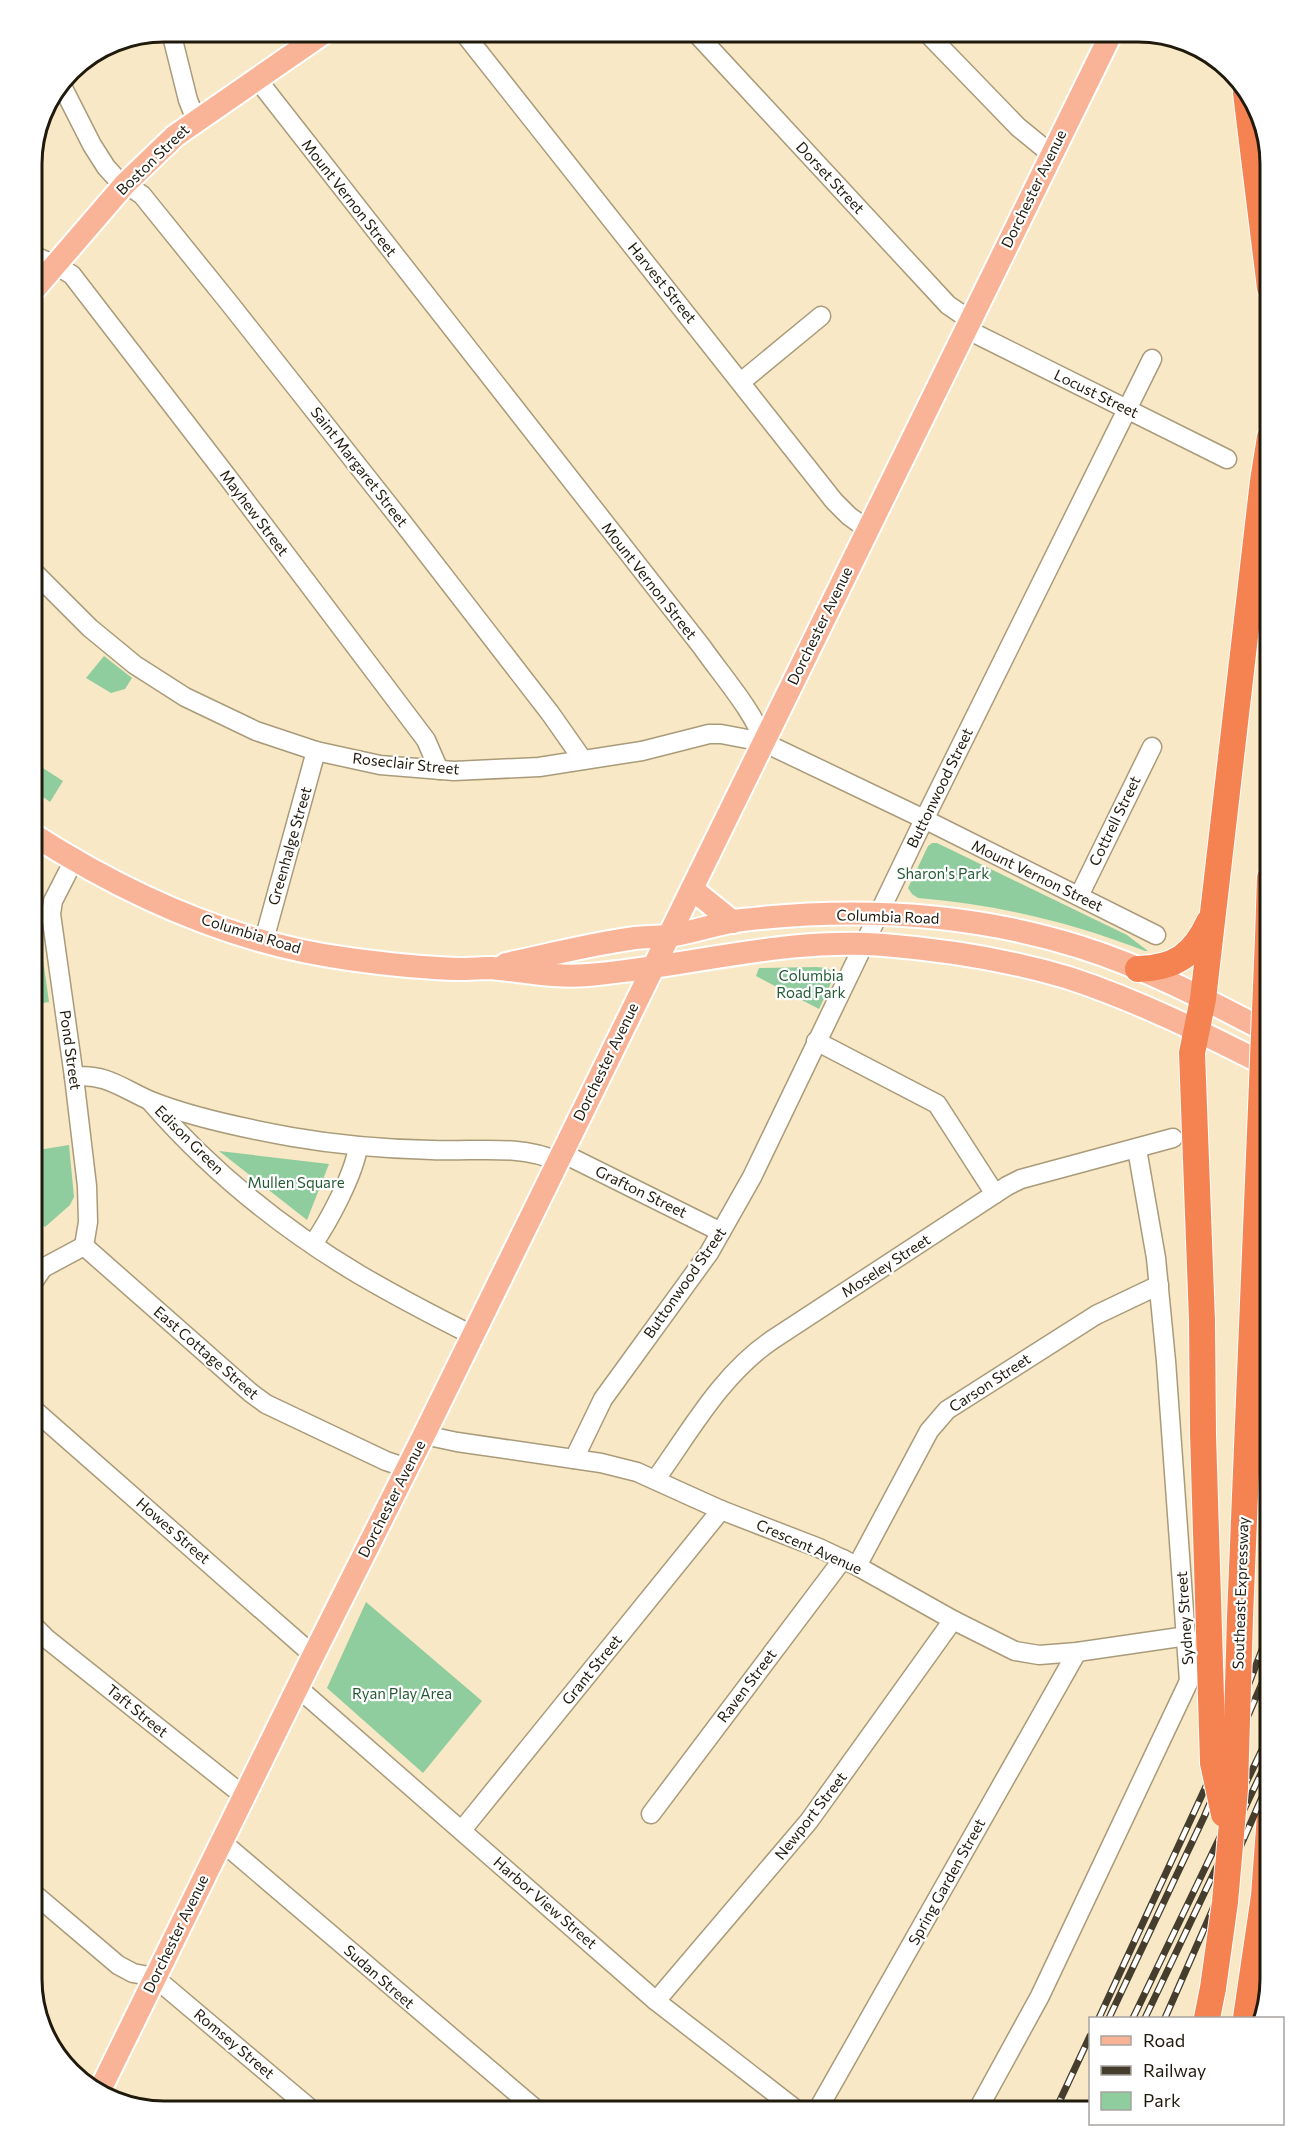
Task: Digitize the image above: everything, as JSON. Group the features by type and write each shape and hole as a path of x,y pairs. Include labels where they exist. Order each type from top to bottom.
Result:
{"highway":[{"path":"1248,112 1260,207"},
{"path":"1230,1846 1213,1763 1203,1434 1202,1321 1192,1053 1203,999 1225,824 1260,508"},
{"path":"1138,969 1163,966 1188,954 1201,937 1214,904"},
{"name":"Southeast Expressway","path":"1207,2017 1225,1902 1235,1780 1260,1129"},
{"path":"1247,2011 1260,1920"}],"main road":[{"name":"Boston Street","path":"42,281 125,184 175,136 311,42"},
{"name":"Dorchester Avenue","path":"103,2084 297,1687 424,1435 1107,42"},
{"name":"Columbia Road","path":"42,840 74,860 185,914 264,940 318,954 431,968 490,968 568,976 652,968 771,949 825,944 864,944 935,951 1040,970 1126,999 1260,1062"},
{"path":"692,889 733,922"},
{"name":"Columbia Road","path":"490,968 636,938 668,936 733,922 784,916 878,914 934,918 1014,931 1082,948 1138,969 1260,1028"}],"street":[{"path":"174,42 188,100 196,120"},
{"name":"Harvest Street","path":"471,42 834,501 867,529"},
{"name":"Dorset Street","path":"704,42 968,325"},
{"path":"936,42 1018,127 1051,154"},
{"name":"Mount Vernon Street","path":"257,79 702,647 751,714 760,730 763,742 924,819 1156,935"},
{"name":"Saint Margaret Street","path":"65,92 106,167 142,195 230,304 543,704 582,760"},
{"name":"Mayhew Street","path":"42,259 72,275 426,740 439,770"},
{"path":"741,382 821,316"},
{"name":"Locust Street","path":"968,325 1126,409 1227,459"},
{"name":"Buttonwood Street","path":"574,1459 603,1399 699,1268 752,1177 924,819 1152,359"},
{"name":"Roseclair Street","path":"42,580 90,628 135,665 177,692 256,730 316,751 380,765 439,770 511,769 642,751 709,734 763,742"},
{"name":"Cottrell Street","path":"1079,896 1152,747"},
{"name":"Greenhalge Street","path":"264,940 316,751"},
{"name":"Pond Street","path":"74,860 53,901 51,914 74,1077 87,1195 88,1222 84,1246"},
{"path":"816,1041 937,1104 995,1194"},
{"name":"Edison Green","path":"74,1077 99,1077 150,1101 246,1127 314,1141 358,1147 521,1151 559,1157"},
{"name":"Edison Green","path":"150,1101 183,1138 220,1172 313,1244 359,1274 472,1335"},
{"name":"Moseley Street","path":"656,1479 726,1380 755,1352 1021,1179 1173,1138"},
{"path":"313,1244 326,1224 353,1167 358,1147"},
{"name":"Sydney Street","path":"982,2101 1040,1996 1189,1681 1159,1285 1137,1149"},
{"name":"Grafton Street","path":"559,1157 721,1232"},
{"path":"42,1263 84,1246"},
{"name":"East Cottage Street","path":"84,1246 250,1393 266,1404 386,1461 407,1468"},
{"name":"Carson Street","path":"850,1563 942,1415 1096,1315 1159,1285"},
{"name":"Howes Street","path":"42,1417 313,1655"},
{"name":"Crescent Avenue","path":"424,1435 619,1466 656,1479 721,1510 819,1548 1015,1651 1039,1655 1077,1652 1187,1636"},
{"name":"Grant Street","path":"462,1830 721,1510"},
{"name":"Raven Street","path":"651,1814 850,1563"},
{"name":"Newport Street","path":"656,2001 809,1821 953,1620"},
{"name":"Taft Street","path":"42,1634 244,1796"},
{"name":"Spring Garden Street","path":"823,2101 1077,1652"},
{"name":"Harbor View Street","path":"297,1687 656,2001 785,2101"},
{"name":"Sudan Street","path":"221,1841 526,2101"},
{"path":"42,1900 118,1965 133,1973 154,1977"},
{"name":"Romsey Street","path":"154,1977 301,2101"}],"green space":[{"path":"104,656 132,678 125,689 111,693 86,678"},
{"path":"42,767 63,781 50,802 42,796"},
{"name":"Sharon's Park","path":"937,843 1127,935 1148,951 1034,916 976,905 918,898 908,888 928,846"},
{"path":"42,952 49,1002 42,1003"},
{"name":"Columbia Road Park","path":"817,967 831,971 832,981 819,1009 756,976 759,968"},
{"path":"69,1145 74,1197 70,1205 45,1227 42,1225 42,1149"},
{"name":"Mullen Square","path":"219,1151 329,1164 307,1220"},
{"name":"Ryan Play Area","path":"366,1602 482,1701 423,1773 327,1688"}],"railway":[{"path":"1099,2017 1226,1743 1260,1655"},
{"path":"1109,2017 1204,1817 1260,1688"},
{"path":"1133,2017 1260,1754"},
{"path":"1145,2017 1260,1776"},
{"path":"1165,2017 1260,1802"},
{"path":"1060,2101 1089,2038"}]}
